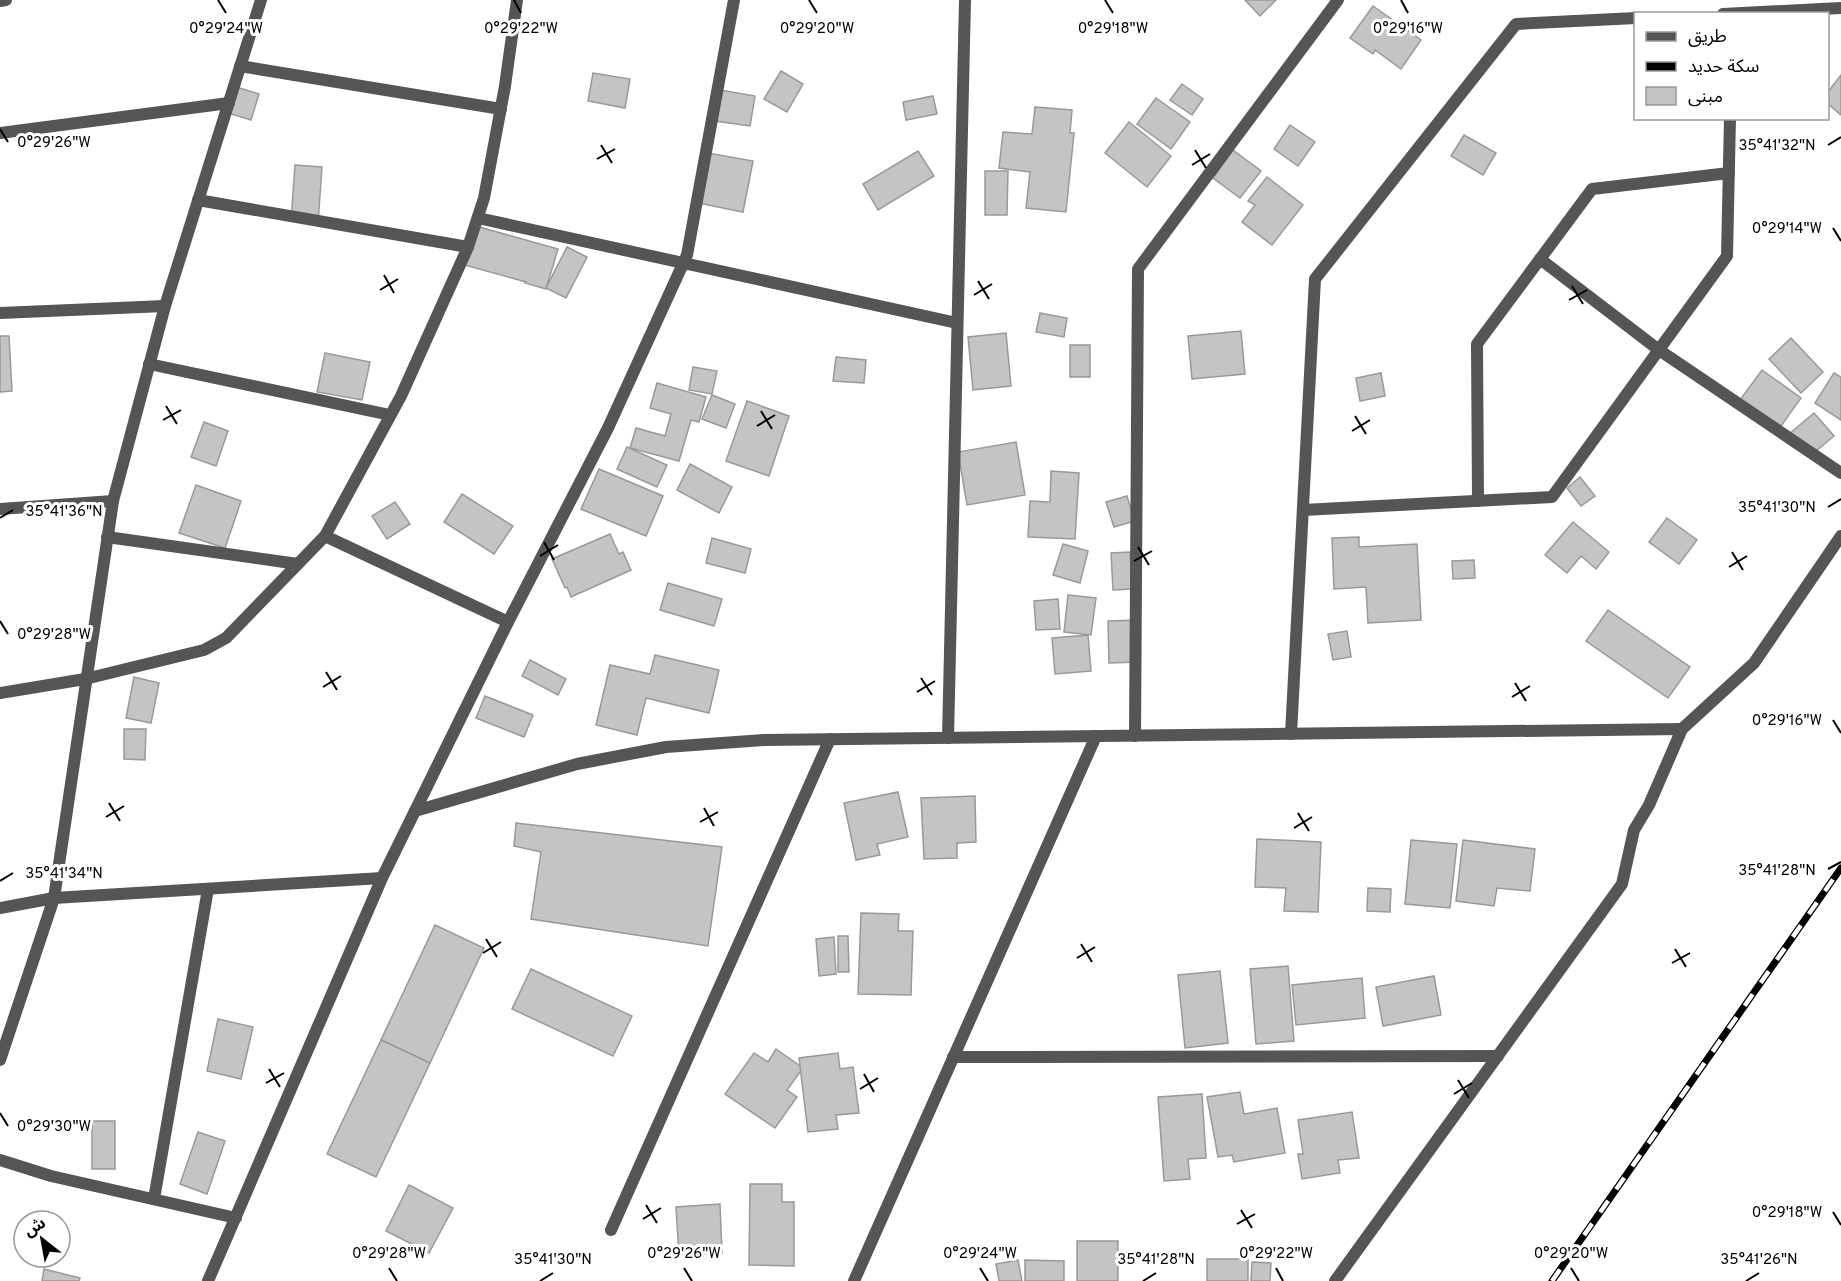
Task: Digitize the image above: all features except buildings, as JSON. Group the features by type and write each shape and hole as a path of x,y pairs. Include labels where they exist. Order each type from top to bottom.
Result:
{"street":[{"path":"0,2 6,0"},
{"path":"0,1060 54,898 112,501 165,306 261,0"},
{"path":"0,693 86,679 204,650 226,638 325,536 390,415 468,248 484,198 518,0"},
{"path":"208,1281 382,878 508,622 608,428 687,255 734,0"},
{"path":"948,738 965,0"},
{"path":"1135,736 1138,269 1338,0"},
{"path":"1754,12 1841,8"},
{"path":"1291,734 1315,279 1516,24 1634,18"},
{"path":"240,66 501,108"},
{"path":"0,133 228,103"},
{"path":"1303,510 1552,497 1727,256 1730,120"},
{"path":"1478,501 1477,344 1592,189 1729,173"},
{"path":"198,200 468,248"},
{"path":"478,218 957,324"},
{"path":"1540,259 1659,350 1841,473"},
{"path":"0,313 165,306"},
{"path":"149,364 390,415"},
{"path":"0,509 112,501"},
{"path":"325,536 508,622"},
{"path":"1335,1281 1622,884 1634,830 1649,805 1682,729 1754,663 1841,536"},
{"path":"107,537 298,564"},
{"path":"415,811 577,764 666,747 764,740 1682,729"},
{"path":"854,1281 1096,736"},
{"path":"611,1230 830,739"},
{"path":"0,908 54,898 382,878"},
{"path":"154,1199 208,889"},
{"path":"953,1057 1498,1056"},
{"path":"0,1160 51,1176 236,1218"}],"railway":[{"path":"1552,1281 1841,868"}]}
